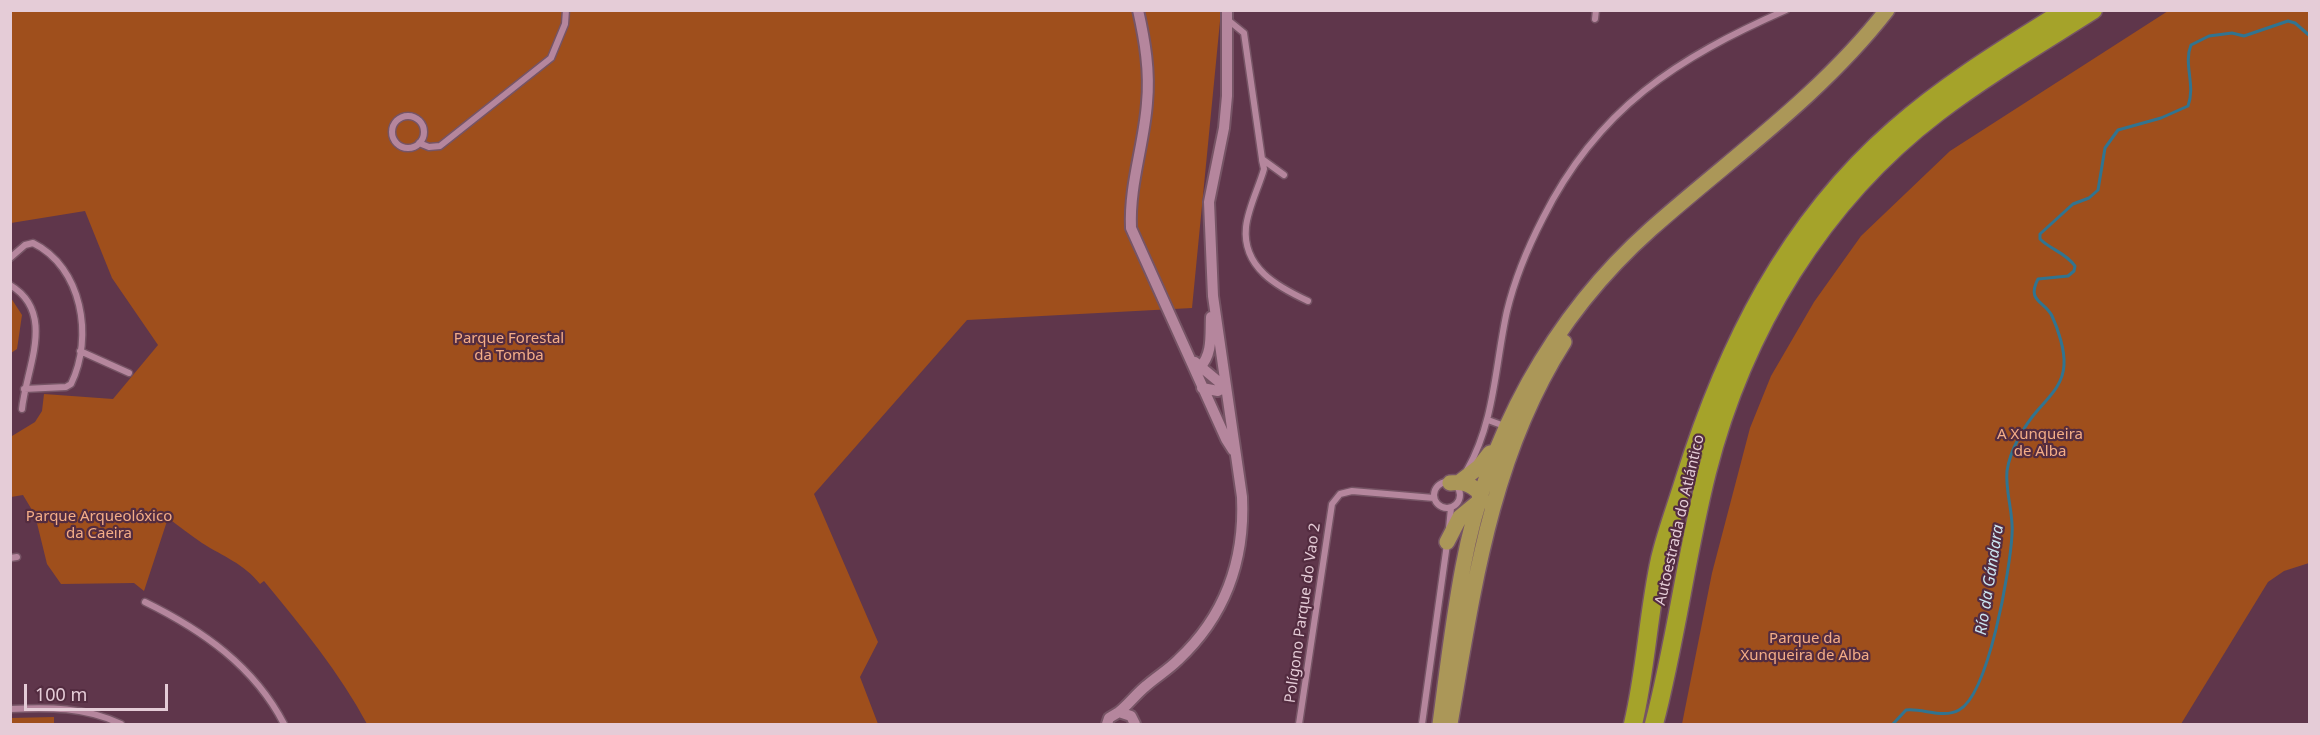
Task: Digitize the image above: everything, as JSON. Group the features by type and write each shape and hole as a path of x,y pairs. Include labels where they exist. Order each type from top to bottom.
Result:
{"highway":[{"name":"Autoestrada do Atlántico","path":"1633,724 1660,558 1704,419 1733,347 1770,276 1805,226 1841,182 1894,129 1974,69 2066,10"},
{"name":"Autoestrada do Atlántico","path":"1654,724 1698,511 1722,421 1756,336 1802,256 1828,220 1865,180 1937,113 2093,10"}],"main road":[{"path":"1440,724 1463,566 1480,502 1506,432 1549,347 1605,274 1657,224 1824,81 1887,10"},
{"path":"1450,724 1477,568 1488,520 1515,438 1559,350 1581,315 1614,275 1685,208 1821,94 1867,47 1896,10"},
{"path":"1456,482 1479,467 1517,418 1534,401"},
{"path":"1445,724 1459,641 1467,572 1480,513 1479,492 1456,482"},
{"path":"1447,542 1460,517 1468,508 1480,502"}],"street":[{"path":"419,143 423,135 419,121 405,116 396,122 392,131 398,145 406,148 419,143 429,147 440,146 550,58 565,24 566,10"},
{"path":"1138,10 1146,48 1147,104 1130,205 1131,228 1202,388 1235,453"},
{"path":"1595,19 1596,10"},
{"path":"1451,508 1438,505 1434,498 1438,486 1456,482 1474,457 1488,420 1507,312 1521,262 1555,194 1577,159 1609,119 1674,67 1728,35 1786,10"},
{"path":"1227,15 1244,33 1264,169 1246,228 1249,248 1256,265 1275,285 1308,301"},
{"path":"1107,724 1109,718 1119,712 1195,643 1222,605 1233,578 1243,526 1213,296 1209,202 1225,118 1227,15"},
{"path":"1262,159 1284,176"},
{"path":"10,258 25,245 33,243 44,250 60,266 74,286 82,315 80,351 73,378 66,387 24,389"},
{"path":"10,285 30,304 36,322 37,334 24,389 22,409"},
{"path":"1200,367 1205,362 1210,349 1213,296"},
{"path":"80,351 129,373"},
{"path":"1188,356 1225,387"},
{"path":"1202,388 1218,391 1225,387"},
{"path":"1488,420 1506,432"},
{"path":"1422,724 1451,508 1457,503 1460,495 1456,482"},
{"name":"Polígono Parque do Vao 2","path":"1299,724 1332,504 1340,494 1352,491 1434,498"},
{"path":"145,602 179,619 229,655 266,695 284,724"},
{"path":"1119,712 1133,720 1141,690"},
{"path":"10,709 43,707 75,710 121,724"}],"green space":[{"name":"Parque Forestal da Tomba","path":"11,11 1221,11 1192,308 967,320 814,494 878,642 860,677 878,724 367,724 332,668 264,581 260,584 240,565 202,543 168,518 144,591 134,583 61,584 47,564 35,515 23,495 11,497 12,436 35,422 42,411 44,394 113,399 158,345 112,278 85,211 11,223"},
{"name":"A Xunqueira de Alba","path":"2168,11 2309,11 2309,563 2284,571 2268,582 2181,724 1682,724 1712,573 1750,428 1771,376 1814,302 1861,236 1950,151"},
{"path":"11,298 22,315 17,349 11,353"},
{"path":"54,717 54,724 11,724 11,718"}],"waterway":[{"name":"Río da Gándara","path":"1893,724 1906,710 1946,714 1959,710 1970,699 1980,681 1988,657 2002,601 2010,552 2012,527 2007,479 2009,463 2014,447 2023,431 2058,385 2064,365 2059,333 2049,311 2035,297 2034,292 2038,279 2068,276 2074,271 2075,266 2067,257 2040,239 2040,234 2073,204 2089,198 2098,190 2105,148 2118,130 2161,118 2188,106 2191,90 2188,60 2191,45 2209,36 2232,33 2244,36 2288,21 2295,23 2310,36"}],"park label":[{"name":"Parque Arqueolóxico da Caeira","path":"99,526"},
{"name":"Parque da Xunqueira de Alba","path":"1805,648"}]}
